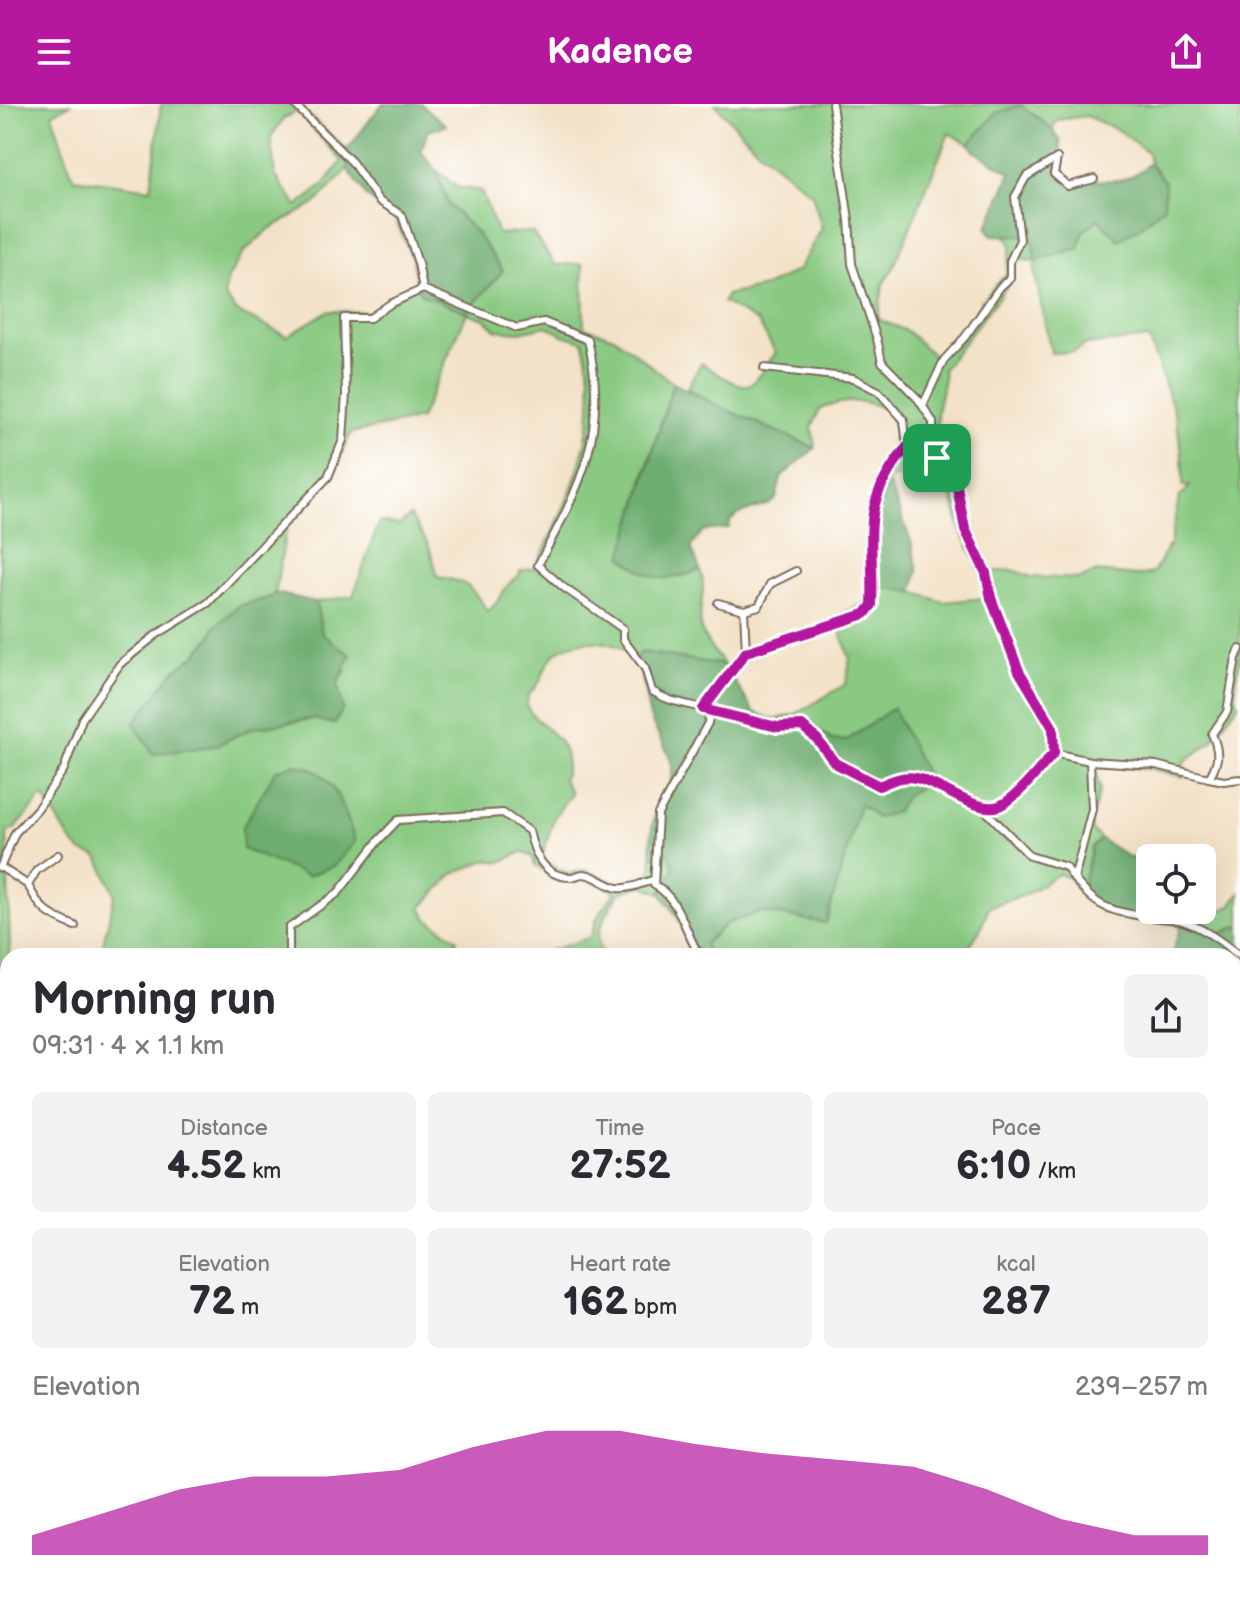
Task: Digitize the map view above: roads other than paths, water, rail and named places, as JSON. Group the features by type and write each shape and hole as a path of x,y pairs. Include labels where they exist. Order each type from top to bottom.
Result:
{"street":[{"path":"294,104 352,162 379,201 402,215 423,289"},
{"path":"832,104 849,220 852,264 882,362 923,405 933,422 937,458 957,487 965,529 986,573 991,598 1019,671 1053,728 1054,753 1012,797 998,806 981,806"},
{"path":"923,405 944,360 1010,278 1010,261 1020,240 1015,197 1026,177 1057,158 1054,174 1068,186 1094,179"},
{"path":"75,926 39,907 28,885 1,868 15,833 38,808 64,769 82,719 120,664 156,635 208,603 328,477 343,440 346,394 344,318 370,318 390,304 423,289 517,328 544,322 588,340 594,366 596,408 590,452 568,513 538,565 563,587 623,629 623,639 645,668 652,691 669,702 706,711 777,727 802,726 817,739 835,763 879,786 897,778 915,778 981,806 1030,856 1066,867 1102,907 1124,914 1181,921 1209,932 1230,948"},
{"path":"746,652 865,614 872,605 870,526 879,489 907,447 904,420 878,391 853,378 764,368"},
{"path":"907,447 937,458"},
{"path":"718,603 744,610 759,606 770,584 796,571"},
{"path":"695,948 683,918 664,890 654,885 658,814 708,723 706,711 746,652 744,610"},
{"path":"1209,778 1219,762 1219,750 1212,734 1227,712 1240,649"},
{"path":"1054,753 1090,761 1156,765 1224,781 1240,779"},
{"path":"1074,879 1092,809 1090,761"},
{"path":"289,948 289,928 338,893 398,820 503,813 529,831 533,852 539,863 561,875 571,877 585,874 618,888 654,880"},
{"path":"28,885 37,870 58,855"}]}
